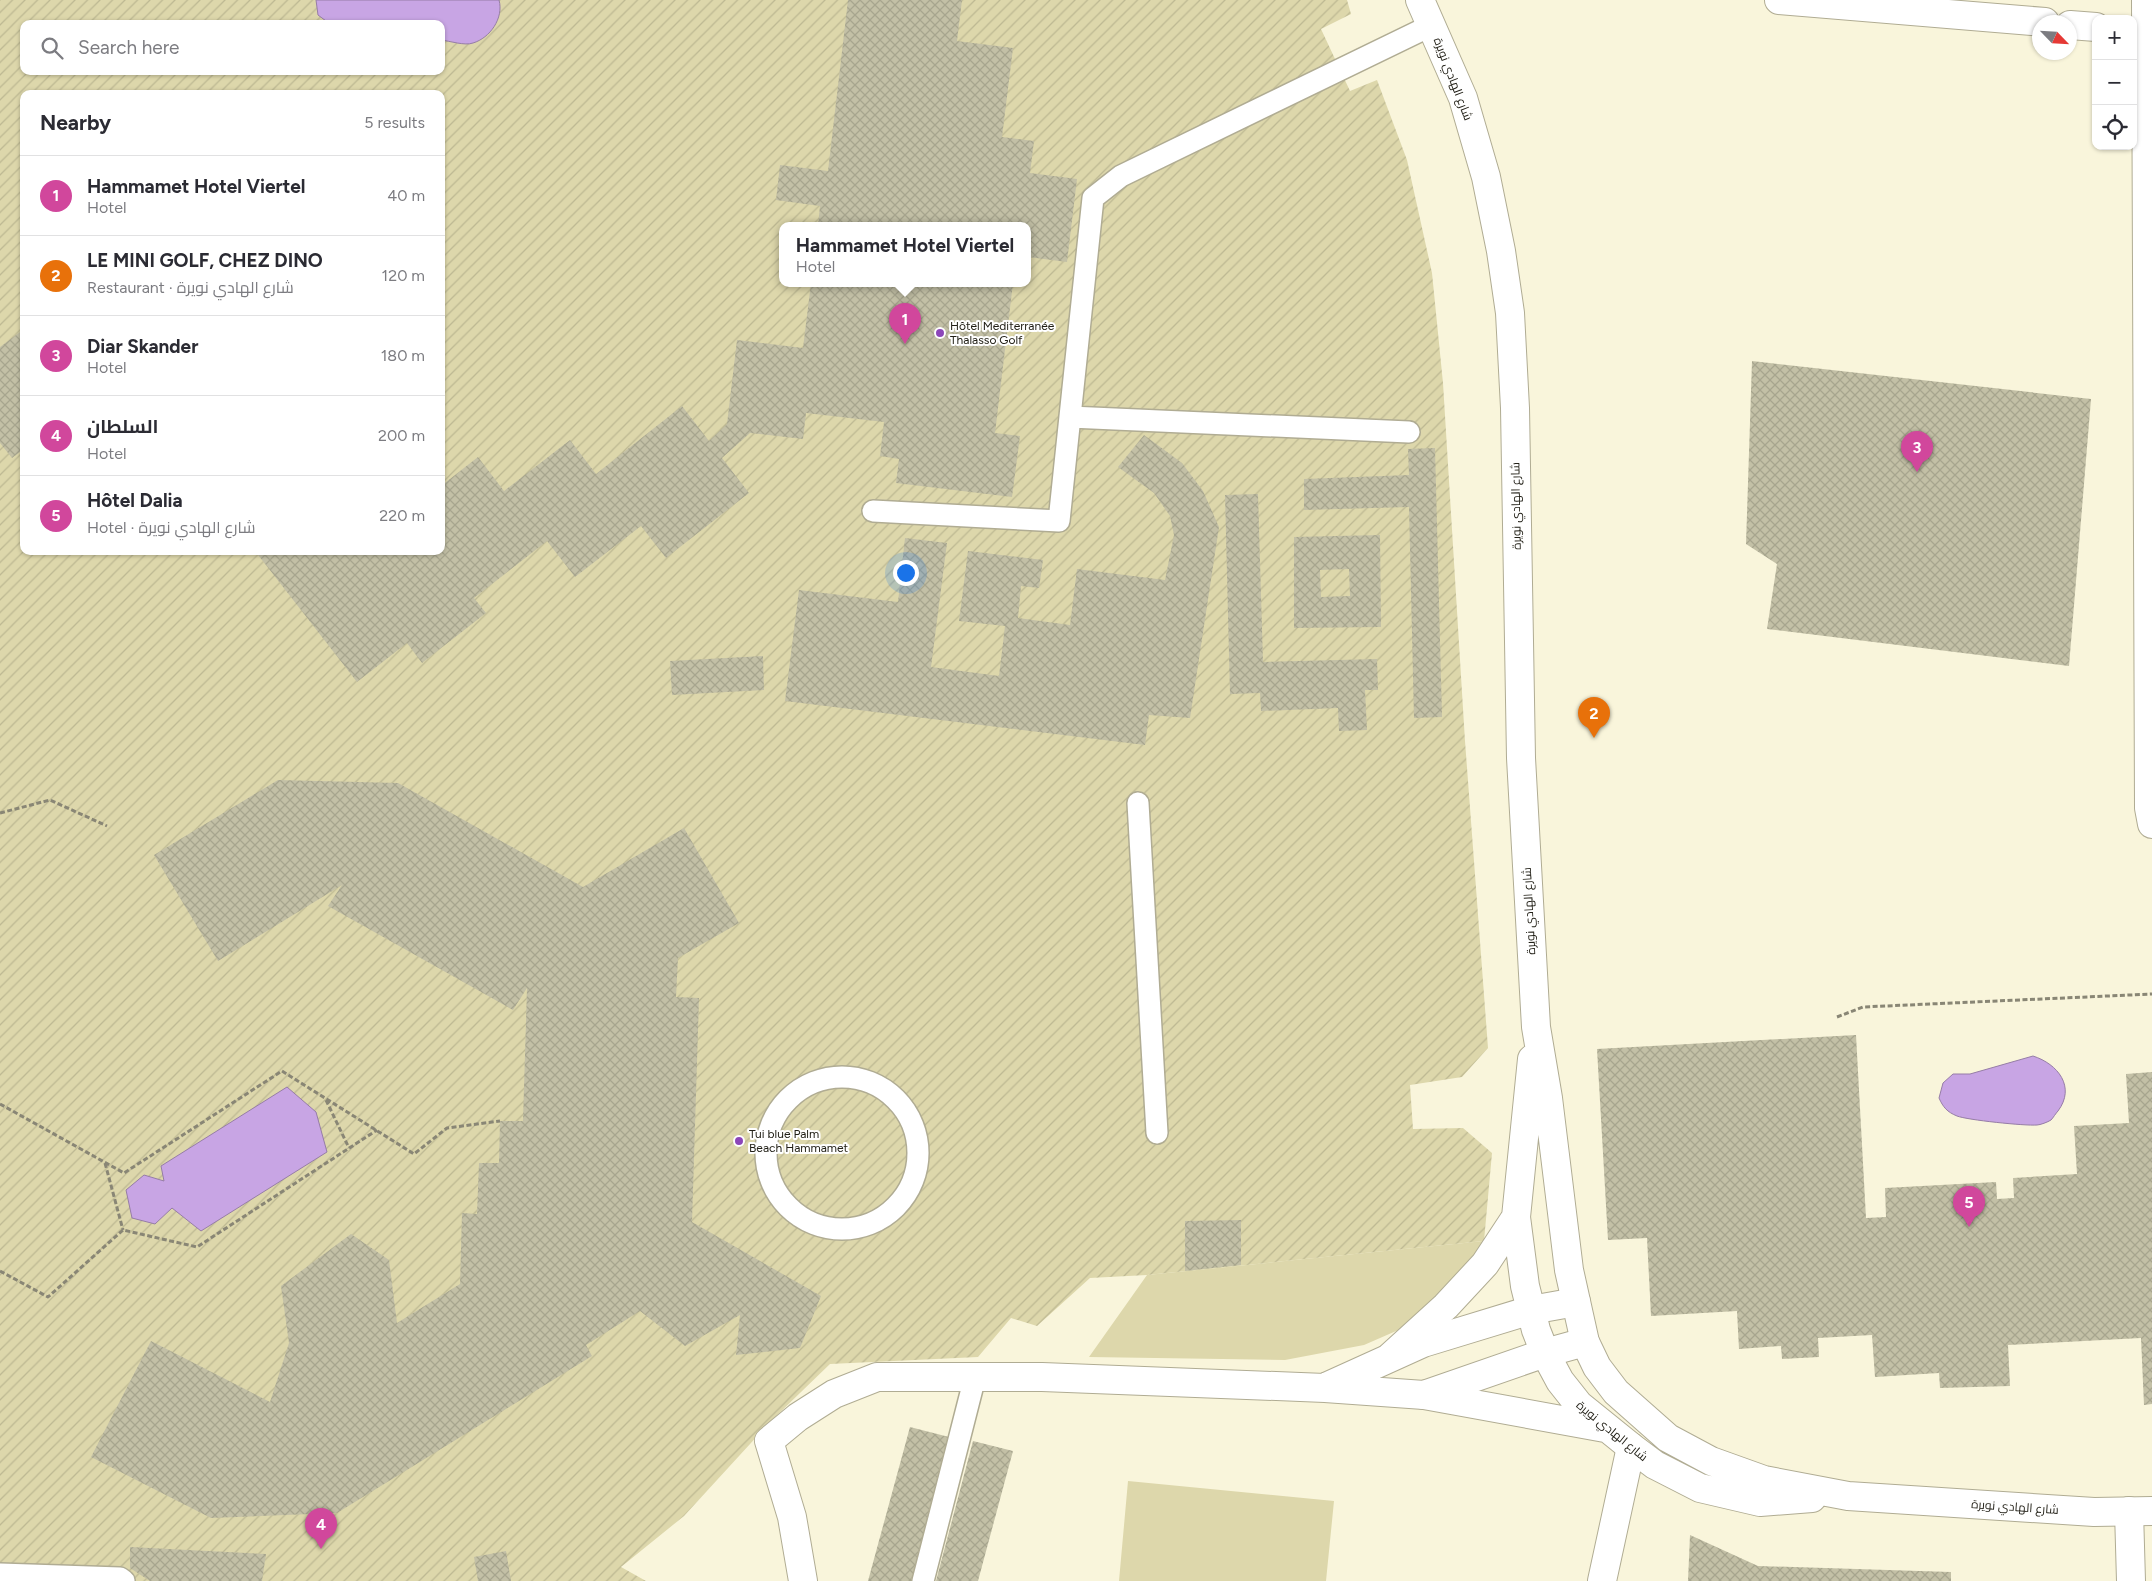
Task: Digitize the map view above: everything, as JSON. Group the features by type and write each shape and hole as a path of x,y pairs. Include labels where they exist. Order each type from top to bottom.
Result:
{"street":[{"name":"شارع الهادي نويرة","path":"1420,0 1463,98 1486,177 1501,251 1510,313 1515,408 1521,758 1536,1027 1548,1098 1569,1270 1585,1342 1597,1366 1616,1392 1668,1438 1711,1461 1764,1480 1848,1496 2094,1512 2140,1511"},
{"path":"1779,0 2032,21"},
{"path":"2146,0 2139,30 2150,155 2146,522 2149,808 2152,824"},
{"path":"2077,26 2092,27"},
{"name":"شارع الهادي نويرة","path":"1536,1027 1516,1217 1525,1286 1536,1330 1545,1353 1560,1381 1579,1405 1631,1447 1655,1465 1700,1488 1760,1502 1848,1496"},
{"path":"1391,1356 1446,1306 1485,1264 1516,1217"},
{"path":"1325,1388 1391,1356 1423,1343 1531,1310 1576,1302"},
{"path":"1424,1395 1545,1353 1585,1342"},
{"path":"803,1581 792,1517 769,1441 798,1417 834,1394 877,1377 1042,1377 1325,1388 1424,1395 1607,1428"},
{"path":"1602,1581 1631,1447"},
{"path":"2131,1581 2140,1511"}],"lane":[{"path":"873,511 1059,521 1093,198 1121,176 1432,25"},
{"path":"1070,417 1408,432"},
{"path":"1138,803 1157,1133"},
{"path":"834,1076 864,1079 892,1093 910,1116 919,1144 916,1175 903,1202 879,1221 850,1230 820,1228 794,1213 774,1190 765,1161 768,1131 783,1104 806,1085 834,1076"},
{"path":"923,1581 975,1377"},
{"path":"0,1574 120,1578 124,1581"}],"path":[{"path":"0,813 50,800 107,826"},
{"path":"1837,1016 1863,1007 2152,994"},
{"path":"0,1104 124,1173 282,1071 414,1154 447,1128 500,1121"},
{"path":"326,1099 349,1148"},
{"path":"124,1230 197,1247 377,1130"},
{"path":"105,1162 124,1230"},
{"path":"0,1271 48,1297 124,1230"}],"shaded area":[{"path":"0,0 1347,0 1351,14 1321,29 1350,91 1377,80 1407,160 1432,273 1443,383 1465,741 1488,1048 1462,1077 1410,1085 1413,1129 1463,1128 1492,1153 1484,1241 1147,1275 1090,1278 1037,1326 1011,1318 978,1357 830,1364 771,1421 684,1516 621,1567 646,1581 0,1581"},
{"path":"316,0 499,0 500,7 497,20 490,32 473,43 466,44 445,41 445,20 325,20 318,15"},
{"path":"2033,1056 2057,1071 2065,1085 2063,1102 2053,1118 2048,1122 2031,1125 1963,1118 1948,1111 1939,1098 1943,1083 1953,1074 1970,1074"},
{"path":"287,1087 316,1112 327,1152 201,1231 172,1208 155,1224 132,1218 126,1190 144,1175 164,1181 161,1166"},
{"path":"1484,1241 1464,1272 1403,1328 1364,1345 1285,1360 1089,1357 1147,1275"},
{"path":"1128,1481 1334,1501 1326,1581 1119,1581"}],"building":[{"path":"848,0 962,0 957,41 1013,48 1002,137 1034,141 1030,173 1077,179 1067,262 1031,257 1031,222 818,222 820,206 776,200 780,165 828,171"},
{"path":"811,287 1013,287 995,433 1020,436 1012,497 896,483 899,459 880,456 884,422 806,413 803,439 750,433 722,458 749,493 666,558 641,526 575,577 547,541 474,598 486,613 422,663 407,643 357,682 258,555 445,555 445,483 478,457 504,491 570,440 596,474 682,406 709,441 727,424 737,340 803,348"},
{"path":"20,332 20,452 12,458 0,443 0,347"},
{"path":"1752,361 2091,399 2069,666 1767,629 1777,564 1746,544"},
{"path":"1144,435 1182,463 1203,491 1219,527 1190,718 1149,715 1145,745 785,701 799,590 898,602 905,538 947,543 931,667 999,676 1005,626 959,621 968,551 1043,560 1039,588 1021,586 1018,618 1070,625 1077,569 1165,580 1174,535 1170,516 1154,493 1118,467"},
{"path":"1435,448 1442,717 1414,718 1409,507 1304,510 1304,479 1409,475 1408,449"},
{"path":"1258,494 1263,662 1377,659 1378,690 1365,690 1367,730 1339,731 1338,708 1261,711 1260,693 1230,694 1225,495"},
{"path":"1380,535 1381,627 1294,628 1294,537","holes":["1349,569 1350,596 1321,597 1320,570"]},
{"path":"763,656 764,690 672,695 670,661"},
{"path":"278,780 398,783 583,887 684,828 739,923 678,958 676,997 699,998 692,1222 821,1296 800,1348 736,1355 740,1315 685,1346 640,1311 586,1345 592,1356 337,1513 211,1518 91,1457 151,1341 270,1402 289,1343 281,1286 351,1234 389,1260 397,1323 460,1284 462,1213 477,1214 479,1163 499,1163 500,1121 523,1121 527,988 513,1010 328,906 342,885 218,961 154,855"},
{"path":"1856,1035 1866,1218 1886,1217 1885,1188 1996,1182 1997,1199 2014,1198 2013,1178 2077,1174 2074,1126 2129,1123 2126,1074 2152,1072 2152,1404 2144,1405 2141,1338 2008,1345 2010,1386 1940,1388 1939,1373 1875,1377 1872,1335 1818,1338 1819,1357 1782,1359 1781,1346 1739,1349 1737,1311 1651,1316 1647,1238 1608,1240 1597,1049"},
{"path":"1241,1220 1241,1265 1185,1271 1185,1221"},
{"path":"910,1427 949,1437 911,1581 868,1581"},
{"path":"973,1441 1013,1451 978,1581 936,1581"},
{"path":"1690,1535 1758,1566 1951,1572 1951,1581 1688,1581"},
{"path":"130,1547 266,1554 262,1581 150,1581 130,1568"},
{"path":"506,1551 511,1581 478,1581 474,1557"}],"place":[{"name":"Hôtel Mediterranée Thalasso Golf","path":"940,333"},
{"name":"Hammamet Hotel Viertel","path":"905,344"},
{"name":"Diar Skander","path":"1917,472"},
{"name":"LE MINI GOLF, CHEZ DINO","path":"1594,738"},
{"name":"Tui blue Palm Beach Hammamet","path":"739,1141"},
{"name":"Hôtel Dalia","path":"1969,1227"},
{"name":"السلطان","path":"321,1549"}]}
